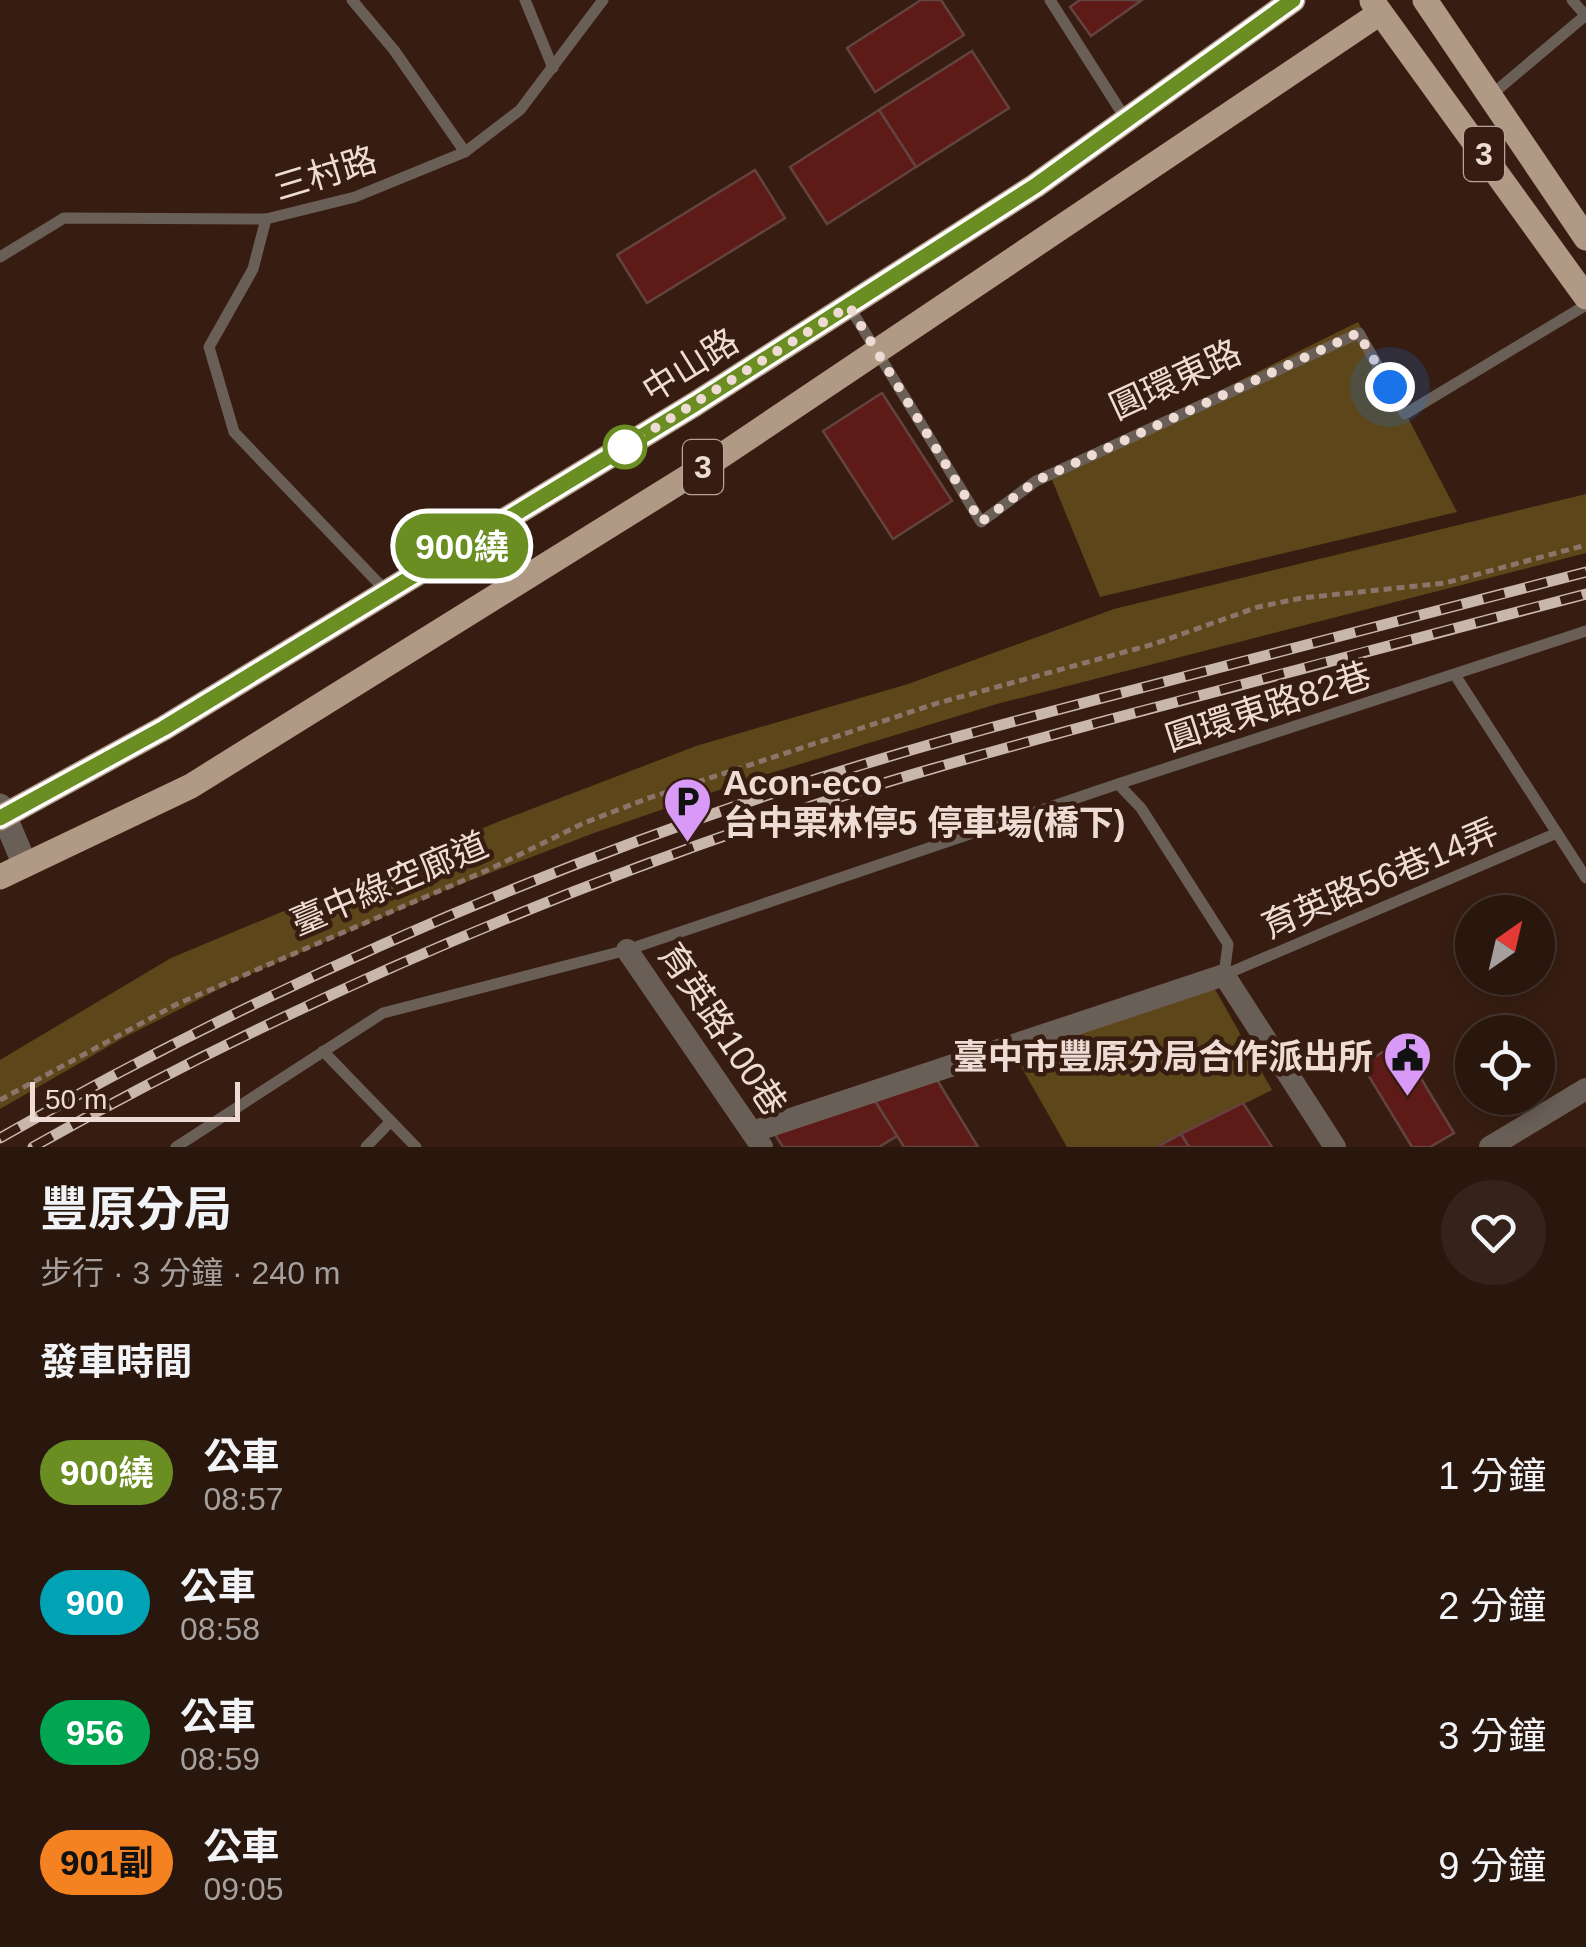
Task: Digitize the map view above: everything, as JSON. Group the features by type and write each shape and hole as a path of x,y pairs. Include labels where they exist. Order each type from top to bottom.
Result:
{"main road":[{"name":"中山路","path":"1,813 164,728 695,404 1035,186 1293,0"},
{"name":"3","path":"1424,0 1586,238"},
{"name":"3","path":"0,877 191,786 718,458 1379,4 1586,296"}],"street":[{"path":"1,813 25,865"},
{"name":"育英路100巷","path":"627,950 757,1140"},
{"path":"757,1140 1224,975 1335,1147"},
{"path":"1490,1147 1586,1088"}],"lane":[{"path":"352,0 394,50 465,152"},
{"path":"524,0 553,68"},
{"name":"三村路","path":"0,257 64,218 266,219 355,196 465,152 520,110 603,0"},
{"path":"1050,0 1127,120"},
{"path":"1490,96 1586,16 1572,0"},
{"path":"266,219 252,269 209,347 234,432 386,592"},
{"name":"圓環東路","path":"849,306 981,522 1036,481 1358,333 1405,414 1586,305"},
{"name":"圓環東路82巷","path":"176,1147 382,1013 627,950 1118,784 1586,632"},
{"path":"1454,675 1586,878"},
{"path":"1118,784 1140,808 1228,944 1224,975"},
{"name":"育英路56巷14弄","path":"1224,975 1557,832"},
{"path":"323,1051 416,1147"},
{"path":"366,1147 391,1121"}],"path":[{"name":"臺中綠空廊道","path":"0,1100 176,1005 490,869 584,823 810,743 938,703 1154,644 1258,607 1302,598 1445,583 1586,545"}],"shaded area":[{"path":"1358,322 1457,512 1100,597 1050,475"},
{"path":"1586,494 1586,553 997,704 748,780 594,833 443,891 241,978 123,1038 0,1109 0,1060 171,958 500,821 696,746 908,684 1114,609"},
{"path":"1212,984 1272,1090 1157,1147 1067,1147 1011,1049"}],"building":[{"path":"921,0 941,0 964,35 875,92 847,48"},
{"path":"1080,0 1142,0 1091,36 1070,7"},
{"path":"972,51 1009,108 916,167 879,110"},
{"path":"879,110 916,167 827,224 790,167"},
{"path":"755,170 785,218 647,303 617,255"},
{"path":"882,393 952,501 893,539 823,431"},
{"name":"臺中市豐原分局合作派出所","path":"1399,1042 1454,1133 1430,1147 1412,1147 1362,1065"},
{"path":"931,1070 978,1147 904,1147 868,1090"},
{"path":"868,1090 897,1136 879,1147 783,1147 767,1122"},
{"path":"1243,1103 1272,1147 1189,1147 1181,1134"},
{"path":"1181,1134 1189,1147 1157,1147"}],"railway":[{"path":"0,1138 285,989 481,902 681,825 832,774 982,730 1586,572"},
{"path":"33,1147 313,1003 505,919 701,844 951,763 1586,594"}],"bus line":[{"name":"900繞","path":"0,818 164,728 695,404 1035,186 1293,0"}],"place":[{"name":"Acon-eco 台中栗林停5 停車場(橋下)","path":"688,844"},
{"name":"臺中市豐原分局合作派出所","path":"1408,1098"}],"route":[{"path":"625,447 849,306 981,522 1036,481 1358,333 1390,387"}]}
